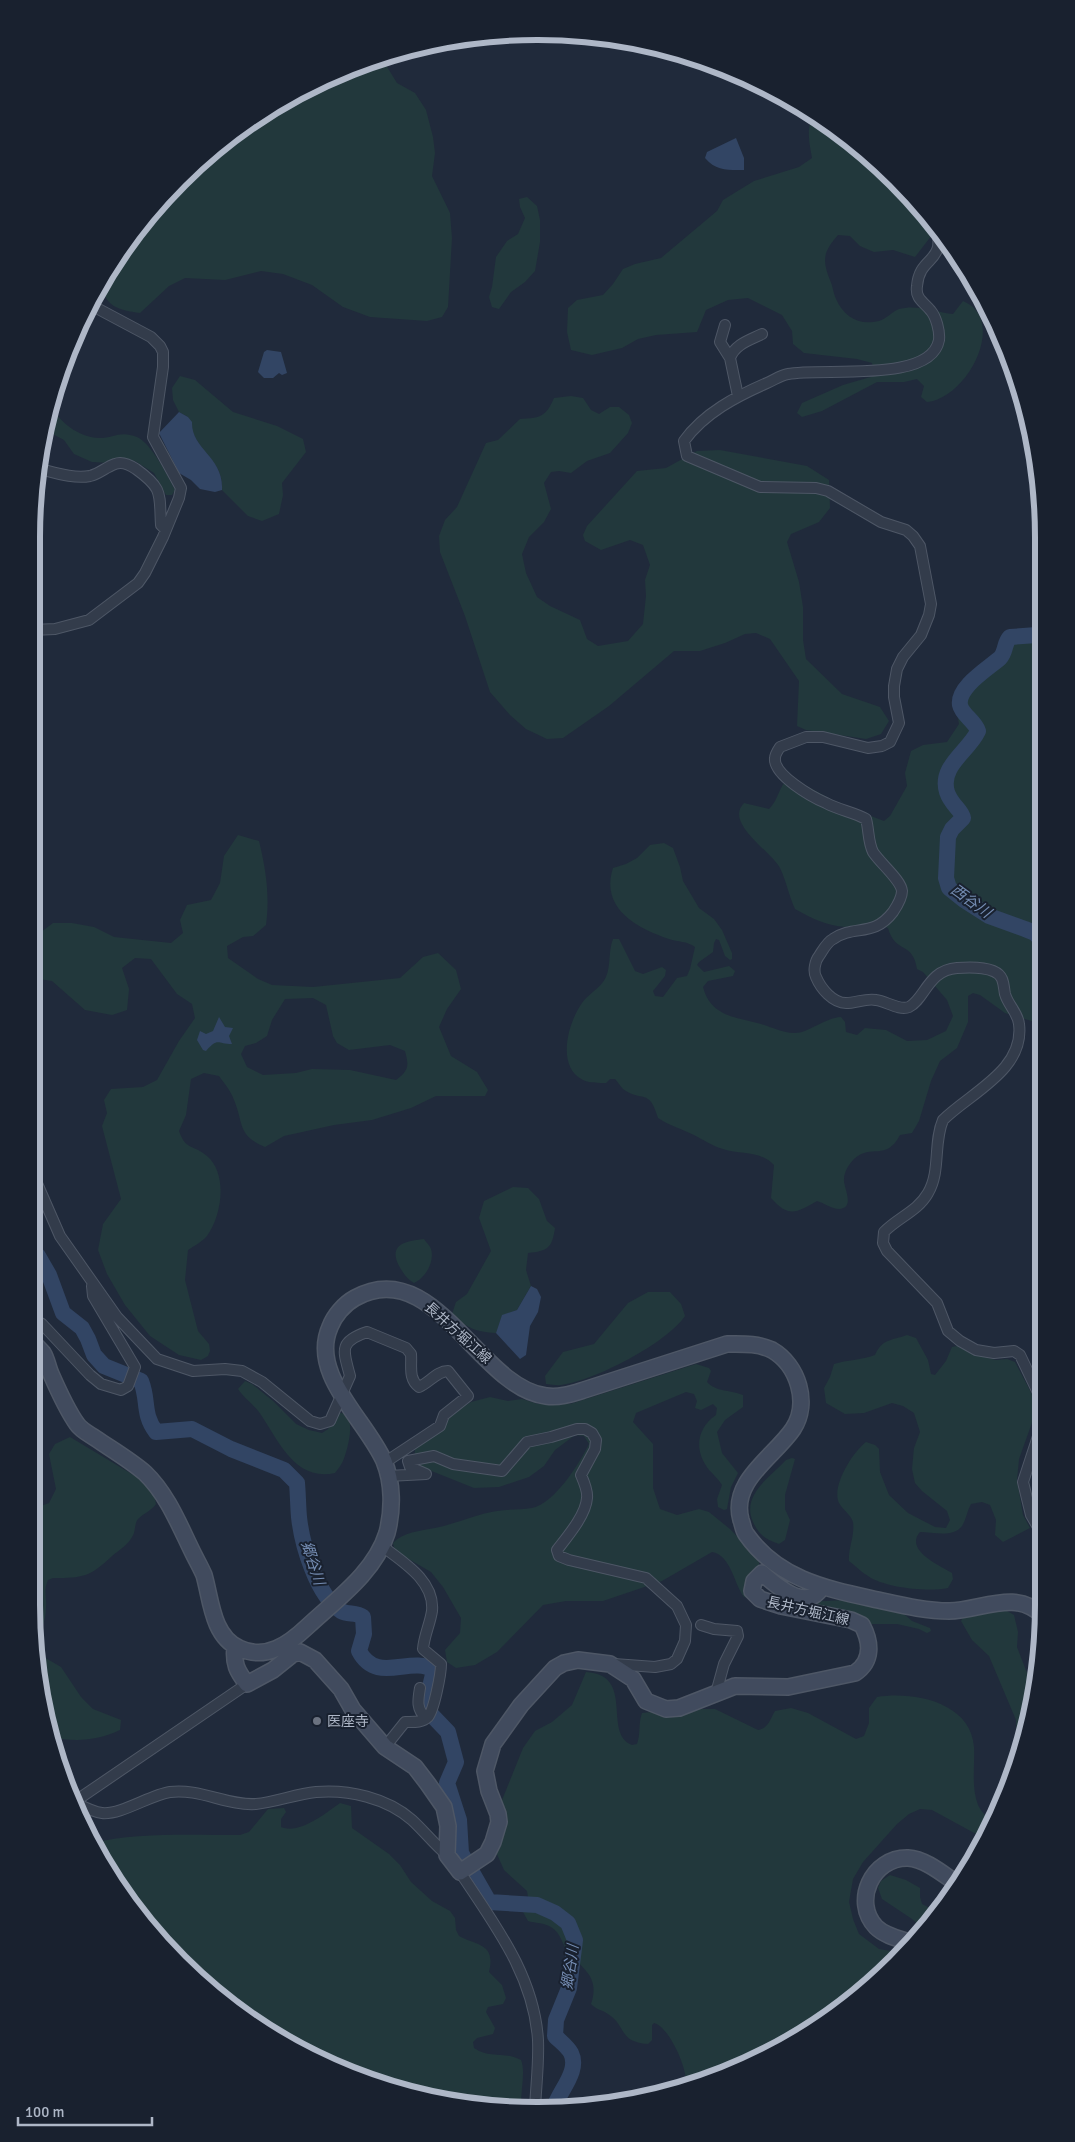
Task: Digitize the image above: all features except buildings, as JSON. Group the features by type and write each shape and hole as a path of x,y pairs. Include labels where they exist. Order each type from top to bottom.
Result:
{"main road":[{"name":"長井方堀江線","path":"235,1646 247,1652 260,1653 273,1651 286,1644 365,1572 382,1546 387,1533 391,1509 386,1469 376,1445 328,1370 324,1352 326,1335 334,1317 351,1299 370,1290 387,1289 406,1292 423,1300 507,1378 525,1390 544,1396 563,1396 727,1344 751,1343 772,1351 789,1365 799,1384 802,1405 794,1428 761,1464 742,1490 738,1510 745,1533 765,1556 795,1576 822,1588 915,1608 950,1611 991,1603 1013,1602 1035,1610"},
{"path":"40,1350 43,1353 51,1376 78,1426 145,1473 166,1500 203,1572 217,1624 225,1638 235,1646 233,1659 235,1668 247,1684 273,1670 293,1654 300,1652 315,1660 340,1689 353,1710 385,1747 414,1767 444,1808 448,1826 447,1855 462,1870"},
{"name":"長井方堀江線","path":"462,1870 488,1854 499,1822 485,1771 493,1744 521,1705 555,1668 564,1663 578,1660 610,1664 633,1679 646,1701 666,1709 679,1708 716,1693 744,1686 765,1688 788,1687 855,1673 862,1668 867,1660 869,1643 862,1625 851,1620 781,1606 760,1599 752,1591 754,1581 762,1573 765,1556"},
{"name":"長井方堀江線","path":"762,1573 791,1594 805,1597 813,1596 822,1588"},
{"path":"905,1940 877,1928 869,1917 865,1902 867,1890 878,1868 886,1862 909,1858 922,1861 952,1880"}],"street":[{"path":"938,243 934,256 922,266 916,289 920,300 932,311 937,325 939,339 933,354 923,361 902,367 861,372 816,370 786,374 738,396 702,421 690,432 684,441 686,456 760,487 816,488 828,491 881,522 906,530 920,546 931,604 921,635 903,657 897,668 894,697 899,723 890,742 868,748 822,737 806,737 780,747 774,757 776,766 782,773 801,788 826,804 866,819 872,851 900,885 902,894 897,906 883,924 833,939 825,948 816,960 815,975 822,988 832,997 845,1003 876,999 903,1008 910,1006 928,983 942,973 954,968 984,969 996,972 1002,978 1007,1002 1016,1014 1019,1024 1018,1043 1012,1058 1000,1072 943,1120 939,1129 933,1178 928,1192 904,1217 884,1232 883,1243 886,1251 937,1304 948,1331 960,1341 976,1350 994,1353 1014,1351 1020,1355 1035,1386"},
{"path":"40,630 55,629 89,620 115,602 138,582 145,573 166,530 181,488 153,437 163,352 151,337 96,308"},
{"path":"725,325 720,342 730,358 738,396"},
{"path":"730,358 734,350 740,345 762,334"},
{"path":"44,471 70,476 90,476 115,463 133,466 154,482 160,496 161,525 166,530"},
{"path":"40,1190 60,1236 117,1317 157,1359 193,1371 226,1369 242,1371 262,1382 310,1421 320,1424 330,1421 350,1376 344,1356 347,1345 355,1336 367,1332 406,1348 411,1354 411,1374 414,1383 419,1387 427,1384 442,1371 448,1371 468,1396 444,1415 440,1426 386,1469"},
{"path":"40,1323 101,1384 120,1390 128,1386 135,1366 93,1296 92,1282"},
{"path":"386,1469 426,1474 410,1467 408,1460 434,1456 453,1464 502,1471 527,1442 551,1438 578,1429 585,1429 592,1434 596,1440 595,1449 580,1475 588,1498 574,1526 557,1550 559,1556 646,1578 677,1606 686,1625 685,1641 677,1659 671,1664 655,1667 610,1664"},
{"path":"1035,1445 1023,1482 1031,1515 1035,1520"},
{"path":"382,1546 418,1575 426,1586 432,1599 432,1612 423,1649 440,1664 441,1672 433,1708 426,1718 416,1722 405,1722 385,1747"},
{"path":"701,1625 714,1629 738,1630 738,1636 724,1664 716,1693"},
{"path":"79,1798 247,1684"},
{"path":"420,1688 419,1710 426,1718"},
{"path":"83,1806 103,1814 130,1807 160,1794 177,1791 256,1804 315,1792 339,1791 359,1795 397,1808 413,1820 430,1840 447,1855"},
{"path":"462,1870 502,1936 522,1973 530,1995 538,2041 535,2102"}],"green space":[{"path":"385,64 397,83 415,93 426,110 435,153 432,176 450,213 452,238 448,307 442,317 427,321 370,317 343,307 312,285 283,274 261,271 225,280 185,278 169,286 140,313 119,309 109,302 104,294 124,261 163,209 209,163 261,124 289,107 317,91"},
{"path":"811,122 866,163 912,209 932,235 915,257 893,250 874,252 860,246 850,236 838,235 829,246 825,261 827,273 839,305 853,319 865,322 879,321 896,310 912,307 953,314 963,301 976,310 982,324 982,340 977,357 968,373 956,387 942,397 927,402 921,397 924,386 917,379 904,382 877,382 822,411 802,417 797,413 802,403 843,385 874,376 872,363 857,359 804,353 793,344 792,331 782,315 748,298 728,300 706,310 697,332 656,335 638,339 622,348 592,355 571,350 567,332 568,308 577,300 603,295 623,269 661,258 717,211 723,200 754,181 799,167 812,158 809,142"},
{"path":"527,197 537,206 540,220 540,242 535,271 525,282 511,292 499,309 492,307 489,297 496,257 507,241 518,234 525,218 519,199"},
{"path":"180,376 195,380 233,412 277,426 303,439 306,452 282,483 283,495 279,514 262,521 248,516 222,490 222,481 217,468 196,439 188,417 179,412 173,400 172,388"},
{"path":"571,396 583,398 591,410 599,414 610,407 619,407 629,415 632,423 628,433 610,453 587,461 571,473 551,472 544,483 551,509 544,522 529,537 522,554 526,573 537,597 550,606 580,620 587,639 598,646 628,641 643,624 646,596 645,580 650,565 643,545 630,540 601,550 585,541 583,535 587,526 637,471 666,468 697,451 720,450 807,466 829,480 830,508 819,522 791,534 787,542 799,582 803,607 803,640 806,659 842,694 880,707 889,721 881,734 866,739 806,730 797,726 799,681 770,639 756,633 745,634 700,651 674,651 609,706 563,738 547,739 526,729 510,715 490,692 465,616 440,552 439,536 445,520 457,507 486,443 498,440 520,419 542,415 554,398"},
{"path":"56,413 70,428 84,435 104,438 126,434 137,437 148,446 159,460 175,490 172,495 166,495 154,473 135,461 120,459 110,463 92,462 74,454 64,440 51,433"},
{"path":"1035,627 1035,1022 1005,1013 980,995 973,993 968,996 968,1022 957,1048 940,1061 931,1081 919,1121 912,1133 900,1135 889,1148 860,1154 850,1163 844,1176 848,1201 844,1208 839,1209 817,1201 798,1211 793,1212 783,1209 771,1198 774,1165 769,1160 756,1155 719,1148 667,1123 658,1118 655,1108 648,1099 623,1089 615,1079 610,1079 606,1083 591,1082 583,1080 574,1073 569,1065 567,1054 569,1032 582,1003 606,977 613,939 619,939 635,971 643,974 662,967 666,970 665,976 653,991 655,996 663,997 677,978 687,976 690,969 695,947 644,929 633,922 616,905 612,894 610,882 613,868 637,858 650,845 664,843 673,848 683,881 699,908 714,919 722,930 732,953 732,959 730,960 725,956 719,940 716,939 713,952 697,965 704,972 729,966 735,971 733,976 708,981 703,987 707,997 718,1010 734,1017 790,1033 799,1033 828,1020 841,1017 845,1022 846,1032 857,1035 865,1028 886,1030 907,1041 927,1040 946,1031 953,1016 947,1000 923,972 917,969 912,954 895,941 888,928 871,925 846,927 832,925 795,909 780,868 744,828 739,811 744,803 769,809 773,805 783,784 790,777 840,804 884,821 890,816 907,786 905,773 911,751 923,745 947,742 959,724 956,705 959,694 966,683 989,658 1029,629"},
{"path":"238,835 259,841 267,893 266,925 253,936 243,937 227,946 228,958 258,979 272,985 313,987 400,978 423,957 438,953 456,970 461,989 447,1009 439,1027 451,1056 477,1072 488,1090 485,1096 436,1096 411,1108 372,1120 334,1125 284,1136 265,1147 256,1143 246,1133 233,1097 219,1076 204,1073 191,1079 186,1115 179,1131 187,1145 202,1152 214,1164 220,1184 219,1206 212,1227 205,1238 188,1250 185,1280 198,1331 209,1344 210,1351 208,1356 201,1360 179,1355 150,1336 125,1305 107,1274 98,1250 103,1224 121,1199 102,1126 107,1113 104,1100 111,1089 143,1087 157,1080 179,1041 195,1018 192,1004 177,994 151,959 135,958 122,968 129,989 127,1010 112,1015 85,1010 52,981 40,979 40,933 53,923 72,923 94,927 114,937 171,943 183,933 180,920 187,905 211,900 220,883 224,856","holes":["313,998 326,1005 333,1036 337,1043 349,1050 390,1045 405,1051 407,1060 406,1070 396,1080 350,1070 312,1069 296,1073 263,1075 247,1067 241,1054 245,1046 256,1043 267,1036 272,1020 285,999"]},
{"path":"513,1187 528,1188 539,1199 547,1221 555,1228 554,1235 548,1247 540,1251 528,1253 526,1270 531,1286 517,1310 502,1316 496,1333 483,1332 467,1326 452,1314 456,1302 467,1294 491,1251 479,1218 484,1201"},
{"path":"424,1239 431,1249 432,1259 422,1277 414,1283 407,1278 399,1266 396,1259 397,1248 411,1241"},
{"path":"648,1292 670,1292 681,1304 685,1316 676,1327 647,1349 610,1369 575,1382 559,1385 546,1384 545,1376 563,1352 594,1344 628,1303"},
{"path":"907,1335 916,1338 928,1360 931,1374 935,1375 946,1361 952,1347 957,1346 972,1354 996,1360 1007,1359 1015,1362 1035,1400 1034,1417 1019,1459 1017,1480 1023,1515 1030,1528 1003,1542 995,1535 996,1520 990,1505 982,1502 971,1504 962,1526 958,1530 948,1533 920,1532 916,1539 920,1551 926,1557 952,1573 953,1579 948,1588 929,1590 885,1584 861,1571 849,1561 853,1522 839,1503 837,1496 845,1470 855,1453 866,1442 875,1445 879,1449 880,1472 889,1495 908,1513 935,1527 946,1528 950,1520 947,1511 915,1483 912,1469 914,1448 920,1432 914,1413 903,1406 892,1403 864,1413 845,1414 826,1403 824,1388 834,1364 875,1355 884,1343"},
{"path":"696,1364 709,1368 711,1371 707,1382 715,1388 743,1395 743,1407 725,1420 717,1432 722,1453 738,1473 731,1487 727,1509 724,1510 718,1507 717,1499 722,1485 704,1463 699,1448 699,1441 704,1427 716,1415 717,1408 713,1404 701,1410 695,1408 697,1401 694,1394 686,1392 636,1413 633,1422 653,1444 653,1488 660,1509 677,1515 699,1509 709,1512 730,1529 759,1559 759,1570 750,1598 744,1597 724,1558 712,1552 662,1581 603,1601 566,1601 543,1605 497,1652 475,1665 456,1668 447,1662 445,1650 460,1633 461,1618 443,1587 431,1572 395,1551 393,1543 407,1534 443,1526 481,1514 501,1510 532,1508 541,1505 558,1491 579,1462 589,1444 584,1436 575,1435 555,1450 544,1466 529,1477 499,1487 474,1488 414,1464 415,1449 441,1431 448,1417 471,1402 490,1397 508,1401 522,1399 538,1404 570,1404"},
{"path":"245,1381 252,1384 273,1401 296,1424 309,1430 322,1433 328,1429 339,1413 345,1414 349,1419 350,1425 349,1442 342,1463 335,1473 321,1474 308,1471 289,1456 259,1412 238,1389"},
{"path":"70,1437 145,1482 154,1494 156,1504 138,1519 133,1535 128,1542 98,1568 79,1577 53,1578 48,1580 45,1591 45,1618 41,1631 40,1506 49,1503 56,1489 49,1454 55,1444"},
{"path":"795,1459 785,1495 785,1509 790,1520 785,1540 779,1544 760,1533 753,1522 750,1512 751,1503 754,1495 765,1480 786,1460"},
{"path":"844,1600 904,1614 912,1621 930,1628 931,1631 927,1633 919,1629 897,1624 870,1624 853,1617 790,1603"},
{"path":"988,1610 1007,1611 1014,1615 1018,1632 1017,1647 1029,1679 1017,1738 1016,1720 989,1656 972,1640 961,1621 965,1615"},
{"path":"43,1656 61,1667 81,1697 93,1709 121,1720 120,1730 86,1740 59,1738 50,1702"},
{"path":"586,1672 601,1676 610,1683 615,1693 619,1729 623,1739 632,1745 637,1744 642,1713 651,1712 666,1715 693,1709 715,1709 758,1730 767,1725 775,1711 791,1708 808,1713 856,1739 864,1736 869,1723 869,1708 877,1697 907,1696 923,1698 951,1710 963,1719 970,1732 974,1747 976,1798 979,1808 987,1818 976,1839 976,1834 932,1810 920,1809 909,1814 897,1824 863,1862 853,1879 849,1902 859,1934 879,1949 894,1951 866,1979 814,2018 758,2051 686,2079 682,2062 677,2051 666,2032 660,2026 654,2023 652,2025 652,2040 648,2044 638,2043 627,2037 618,2023 606,2012 591,2004 593,1987 589,1975 568,1952 554,1929 528,1921 523,1912 528,1897 527,1891 504,1870 496,1852 494,1820 523,1748 535,1731 552,1722 572,1705"},
{"path":"340,1803 351,1806 352,1828 389,1854 400,1865 411,1882 432,1901 450,1911 455,1918 456,1930 459,1936 478,1944 487,1951 490,1956 489,1972 502,1985 506,1998 503,2004 488,2007 486,2012 495,2028 493,2034 477,2038 473,2042 474,2048 486,2053 515,2057 521,2060 523,2070 521,2101 473,2098 409,2085 378,2076 317,2051 261,2018 209,1979 163,1933 124,1881 100,1841 146,1836 240,1835 249,1832 268,1809 284,1808 286,1812 281,1819 281,1827 288,1829 296,1828 312,1822"},
{"path":"890,1875 906,1880 920,1888 922,1904 931,1908 918,1925 882,1899 878,1888 881,1881"}],"water":[{"path":"736,138 744,158 744,170 718,168 705,158 707,152"},
{"path":"267,350 281,352 287,373 282,375 279,373 273,378 264,378 258,372 264,352"},
{"path":"179,412 188,417 192,422 193,431 197,439 218,469 222,490 215,492 200,489 191,480 179,473 159,433"},
{"path":"219,1017 225,1027 233,1028 229,1036 232,1044 218,1042 206,1051 203,1050 197,1040 200,1031 206,1034 213,1031"},
{"path":"531,1286 537,1289 541,1297 538,1312 530,1326 526,1355 520,1359 496,1333 502,1315 517,1310"}],"waterway":[{"name":"西谷川","path":"1035,635 1010,637 1000,658 975,678 963,691 960,698 961,709 978,731 951,767 947,774 946,783 949,797 961,812 963,818 952,829 948,837 946,878 949,888 989,916 1035,933"},
{"name":"郷谷川","path":"40,1259 49,1275 63,1313 82,1328 94,1355 104,1366 141,1381 147,1413 156,1432 192,1429 231,1449 284,1470 297,1483 299,1517 303,1541 312,1569 332,1604 341,1611 363,1617 364,1634 359,1651 366,1661 384,1668 415,1665 425,1666 434,1670 425,1708 448,1732 456,1762 447,1783 459,1820 461,1853 489,1902 537,1905 555,1913 568,1923 575,1940 569,1988 556,2020 555,2036 571,2053 573,2067 557,2101"}],"place":[{"name":"医座寺","path":"317,1721"}]}
